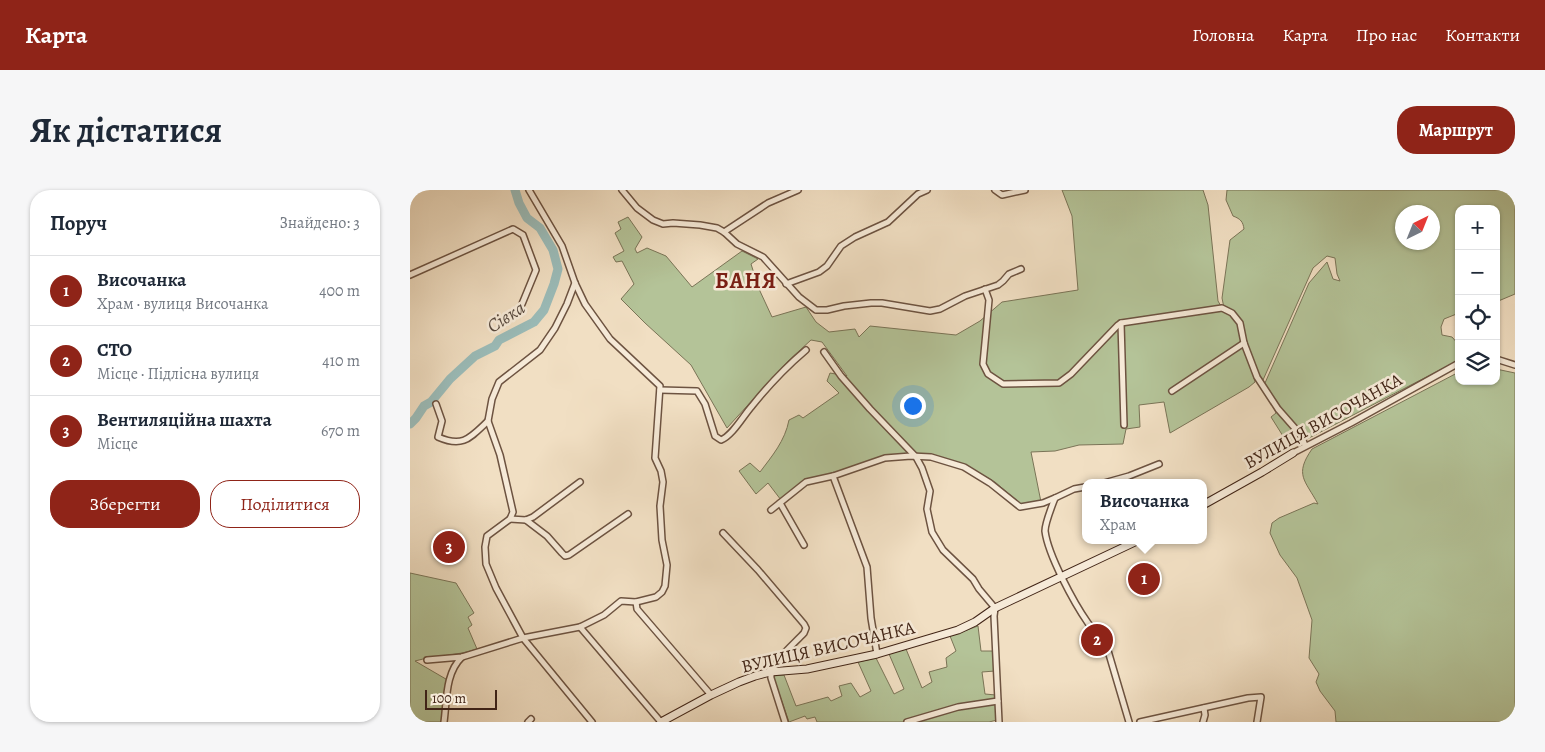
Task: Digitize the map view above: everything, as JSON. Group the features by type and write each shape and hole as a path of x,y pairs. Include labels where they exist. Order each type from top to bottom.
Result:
{"street":[{"path":"427,660 462,657 523,638 580,627 604,615 621,601 636,602 656,597 665,586 667,565 662,540 660,506 663,482 661,471 655,458 660,386 656,380 610,339 585,304 575,284 562,246 529,190"},
{"path":"622,190 637,208 653,220 663,224 700,225 716,228 724,232 737,244 763,257 786,284 816,310 828,310 871,303 930,312 965,296 998,285 1009,274 1021,269"},
{"path":"724,232 768,203 798,190"},
{"path":"786,284 818,272 827,266 841,246 855,237 888,222 918,194 927,190"},
{"path":"995,190 1002,195 1025,190"},
{"path":"410,275 513,229 523,235 536,270 522,304"},
{"path":"575,284 555,328 540,350 499,382 492,399 488,421 500,455 513,512 510,519 487,536 485,547 486,564 496,588 523,638 592,722"},
{"path":"985,289 989,300 984,364 988,374 1003,384 1059,383 1071,374 1122,322 1222,308 1232,313 1240,323 1244,343 1257,377 1278,409 1300,434 1305,445"},
{"path":"1122,322 1124,426"},
{"path":"1172,391 1244,343"},
{"path":"660,390 697,391 705,404 715,436 717,439 724,439 753,404 793,361 806,350"},
{"path":"824,352 841,376 916,457 930,491 927,510 932,532 943,550 973,578 979,589 995,608 998,721"},
{"path":"1500,360 1515,365"},
{"name":"ВУЛИЦЯ ВИСОЧАНКА","path":"1207,503 1305,445 1351,423 1455,365"},
{"path":"436,404 442,421 438,437 448,442 468,440 488,421"},
{"path":"771,510 806,482 834,476 885,458 912,456 931,457 964,467 990,483 1020,507 1043,503 1074,489 1082,488"},
{"path":"1118,479 1159,464"},
{"path":"834,476 867,567 871,618 877,654"},
{"path":"510,519 526,520 533,517 580,482"},
{"path":"1055,498 1045,529 1049,544 1062,577 1089,625 1102,636 1106,644 1129,722"},
{"path":"780,503 804,545"},
{"path":"526,520 547,536 565,556 628,514"},
{"path":"723,533 806,628 804,633 774,665 770,672 785,722"},
{"name":"ВУЛИЦЯ ВИСОЧАНКА","path":"661,722 739,682 770,672 807,670 877,654 958,630 975,622 995,608 1131,544"},
{"path":"636,602 638,609 711,695"},
{"path":"580,627 661,722"},
{"path":"444,722 450,673 462,657"},
{"path":"1140,722 1248,698 1261,697 1256,722"},
{"path":"907,722 952,709 998,701"},
{"path":"1203,722 1204,708"}],"green space":[{"path":"1062,190 1203,190 1208,205 1218,301 1225,313 1222,298 1230,240 1244,229 1241,221 1233,216 1226,200 1227,190 1515,190 1515,294 1500,300 1500,205 1455,205 1455,315 1444,319 1441,327 1442,335 1452,337 1455,340 1455,362 1307,439 1288,444 1271,417 1276,413 1265,383 1309,283 1327,262 1333,279 1340,281 1335,258 1327,256 1313,268 1263,380 1255,369 1247,348 1255,382 1170,433 1164,402 1139,405 1140,427 1126,429 1123,444 1079,445 1055,451 1031,452 1041,502 1022,505 995,482 965,465 918,454 898,454 805,480 781,500 768,483 756,494 739,471 750,463 760,472 781,441 789,420 799,415 803,418 839,393 827,381 830,373 847,376 822,342 811,340 788,361 727,428 691,365 621,299 634,284 622,261 616,262 613,257 624,251 615,233 621,229 618,222 628,217 642,237 635,249 637,253 647,248 666,256 692,287 742,251 758,259 751,264 759,289 772,317 806,307 816,322 829,332 855,329 859,337 870,326 956,335 980,321 1002,302 1078,290 1072,216"},
{"path":"1500,370 1515,373 1515,722 1336,722 1335,711 1320,691 1316,682 1319,674 1309,658 1312,620 1297,578 1280,555 1270,533 1272,523 1279,518 1314,503 1318,504 1303,477 1304,465 1312,449 1455,374 1455,385 1500,385"},
{"path":"410,573 456,583 474,613 468,617 472,625 468,628 477,649 415,661 451,682 445,722 410,722"},
{"path":"978,626 981,651 993,651 995,671 982,672 985,694 996,695 997,720 989,722 817,722 815,717 807,719 805,716 789,722 773,676 784,675 796,706 828,697 831,701 842,696 839,686 851,683 860,697 871,691 858,662 876,658 894,694 904,689 889,654 906,649 922,688 932,682 929,672 947,667 946,658 956,651 950,636"}],"waterway":[{"name":"Сівка","path":"410,424 424,406 431,402 450,379 475,356 495,346 499,340 534,322 544,310 558,269 553,250 540,228 527,218 515,190"}],"place":[{"name":"Вентиляційна шахта","path":"449,547"},
{"name":"Височанка","path":"1144,579"},
{"name":"СТО","path":"1097,640"}],"district":[{"name":"БАНЯ","path":"746,281"}]}
